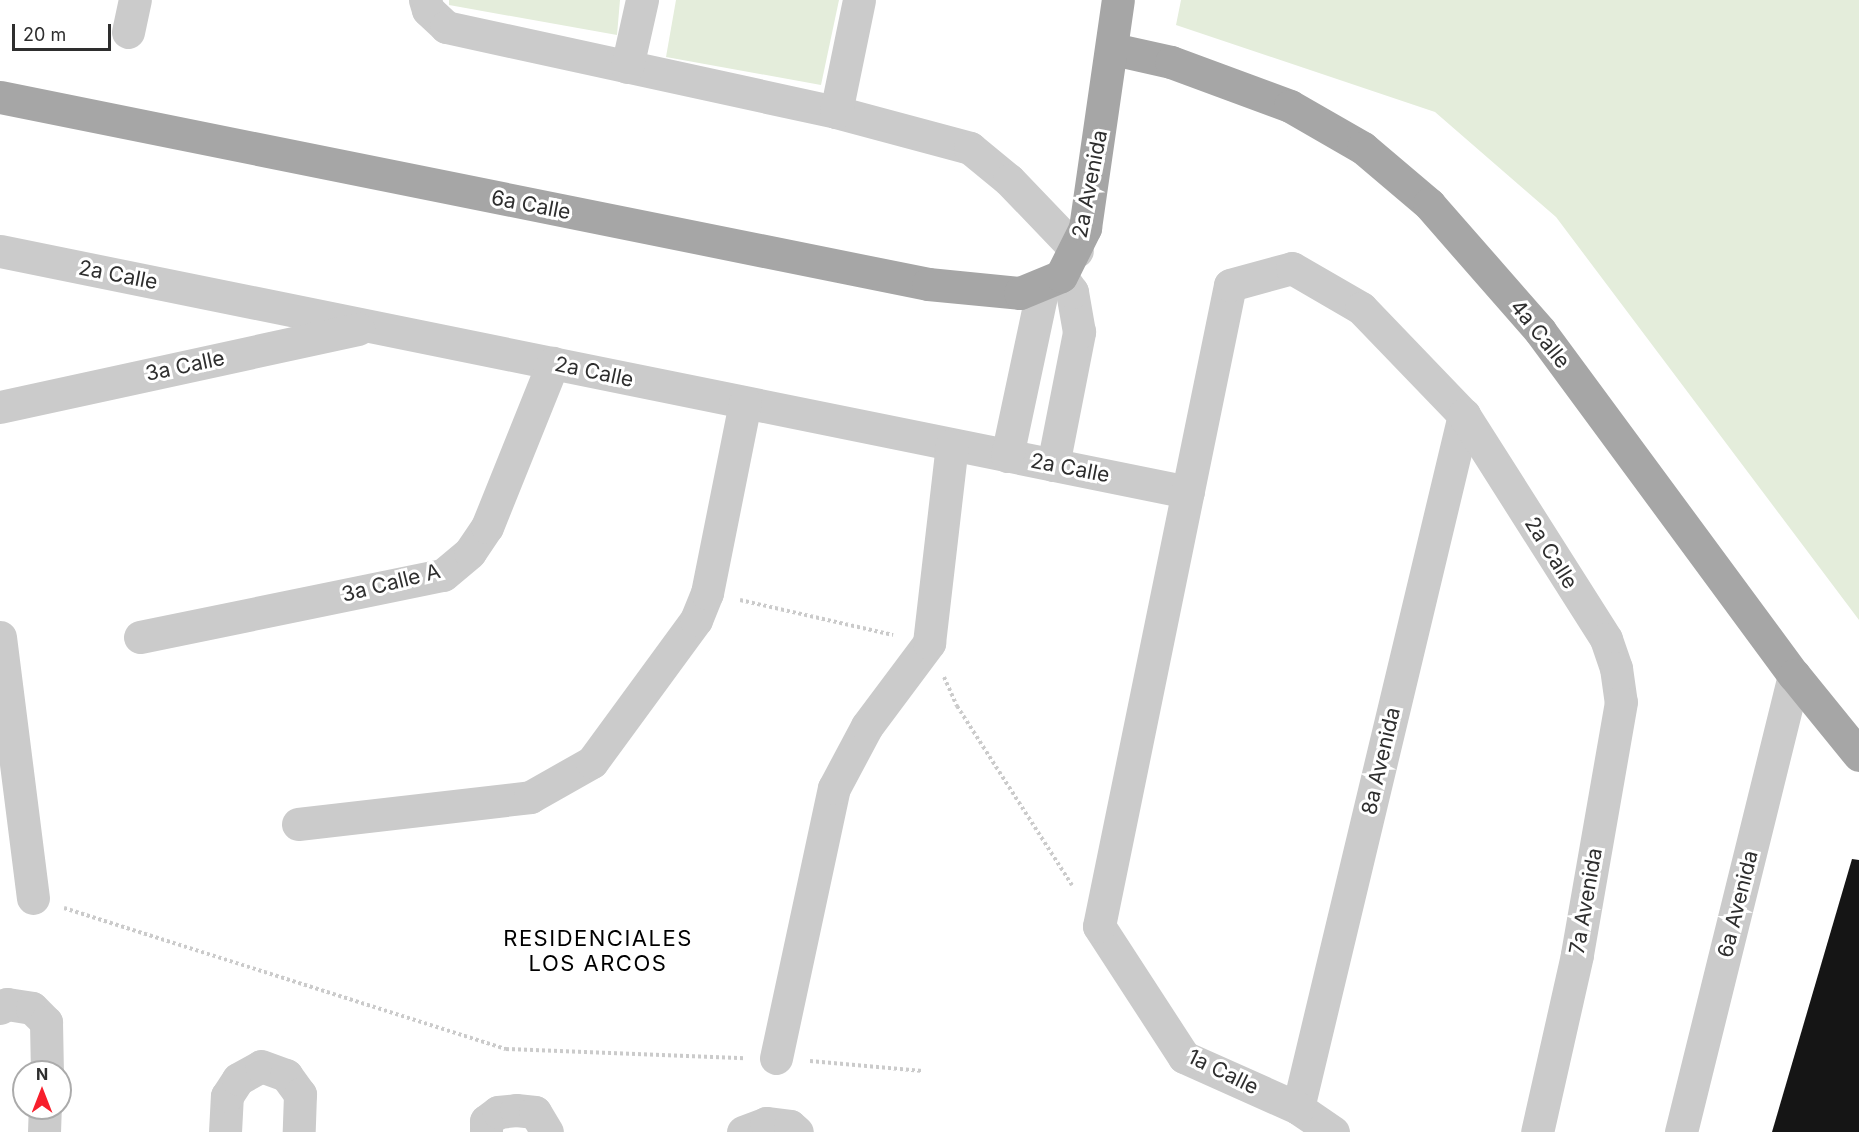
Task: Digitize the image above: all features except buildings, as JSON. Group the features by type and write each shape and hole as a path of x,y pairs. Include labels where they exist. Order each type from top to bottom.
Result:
{"main road":[{"name":"2a Avenida","path":"1060,272 1090,207 1118,0"},
{"name":"4a Calle","path":"1113,49 1171,62 1290,106 1363,148 1399,177 1540,331 1794,675 1859,755"},
{"name":"6a Calle","path":"0,97 928,284 1000,294 1060,272"}],"street":[{"path":"128,32 135,0"},
{"path":"425,0 428,10 446,27 836,112 970,148 1009,180 1072,292 1079,332 1053,465"},
{"path":"627,67 642,0"},
{"path":"836,112 859,0"},
{"name":"2a Calle","path":"0,251 1188,492 1230,285 1292,268 1361,308 1464,415 1606,639 1616,668"},
{"name":"2a Avenida","path":"1007,456 1060,272"},
{"name":"3a Calle","path":"0,407 370,326"},
{"name":"3a Calle A","path":"140,637 443,575 470,552 487,527 553,363"},
{"path":"298,824 530,797 592,762 696,620 707,593 745,403"},
{"name":"8a Avenida","path":"1298,1108 1464,415"},
{"path":"776,1058 834,788 867,726 929,643 952,445"},
{"path":"1099,926 1188,492"},
{"path":"0,638 33,898"},
{"name":"7a Avenida","path":"1538,1132 1577,955 1619,713 1616,668"},
{"name":"6a Avenida","path":"1682,1132 1794,675"},
{"name":"1a Calle","path":"1099,926 1184,1057 1298,1108 1333,1132"},
{"path":"0,1008 7,1004 32,1008 46,1022 47,1060"},
{"path":"225,1132 227,1096 238,1079 261,1065 286,1075 300,1094 299,1132"},
{"path":"486,1132 486,1121 498,1113 516,1110 535,1112 547,1132"},
{"path":"743,1132 766,1123 790,1126 797,1132"}],"path":[{"path":"707,593 929,643 957,706 1099,926"},
{"path":"33,898 506,1049 776,1058 923,1071"}],"green space":[{"path":"449,0 620,0 617,35 449,5"},
{"path":"676,0 839,0 821,85 666,57"},
{"path":"1181,0 1859,0 1859,620 1556,217 1435,112 1176,25"}],"district":[{"name":"RESIDENCIALES LOS ARCOS","path":"598,950"}]}
